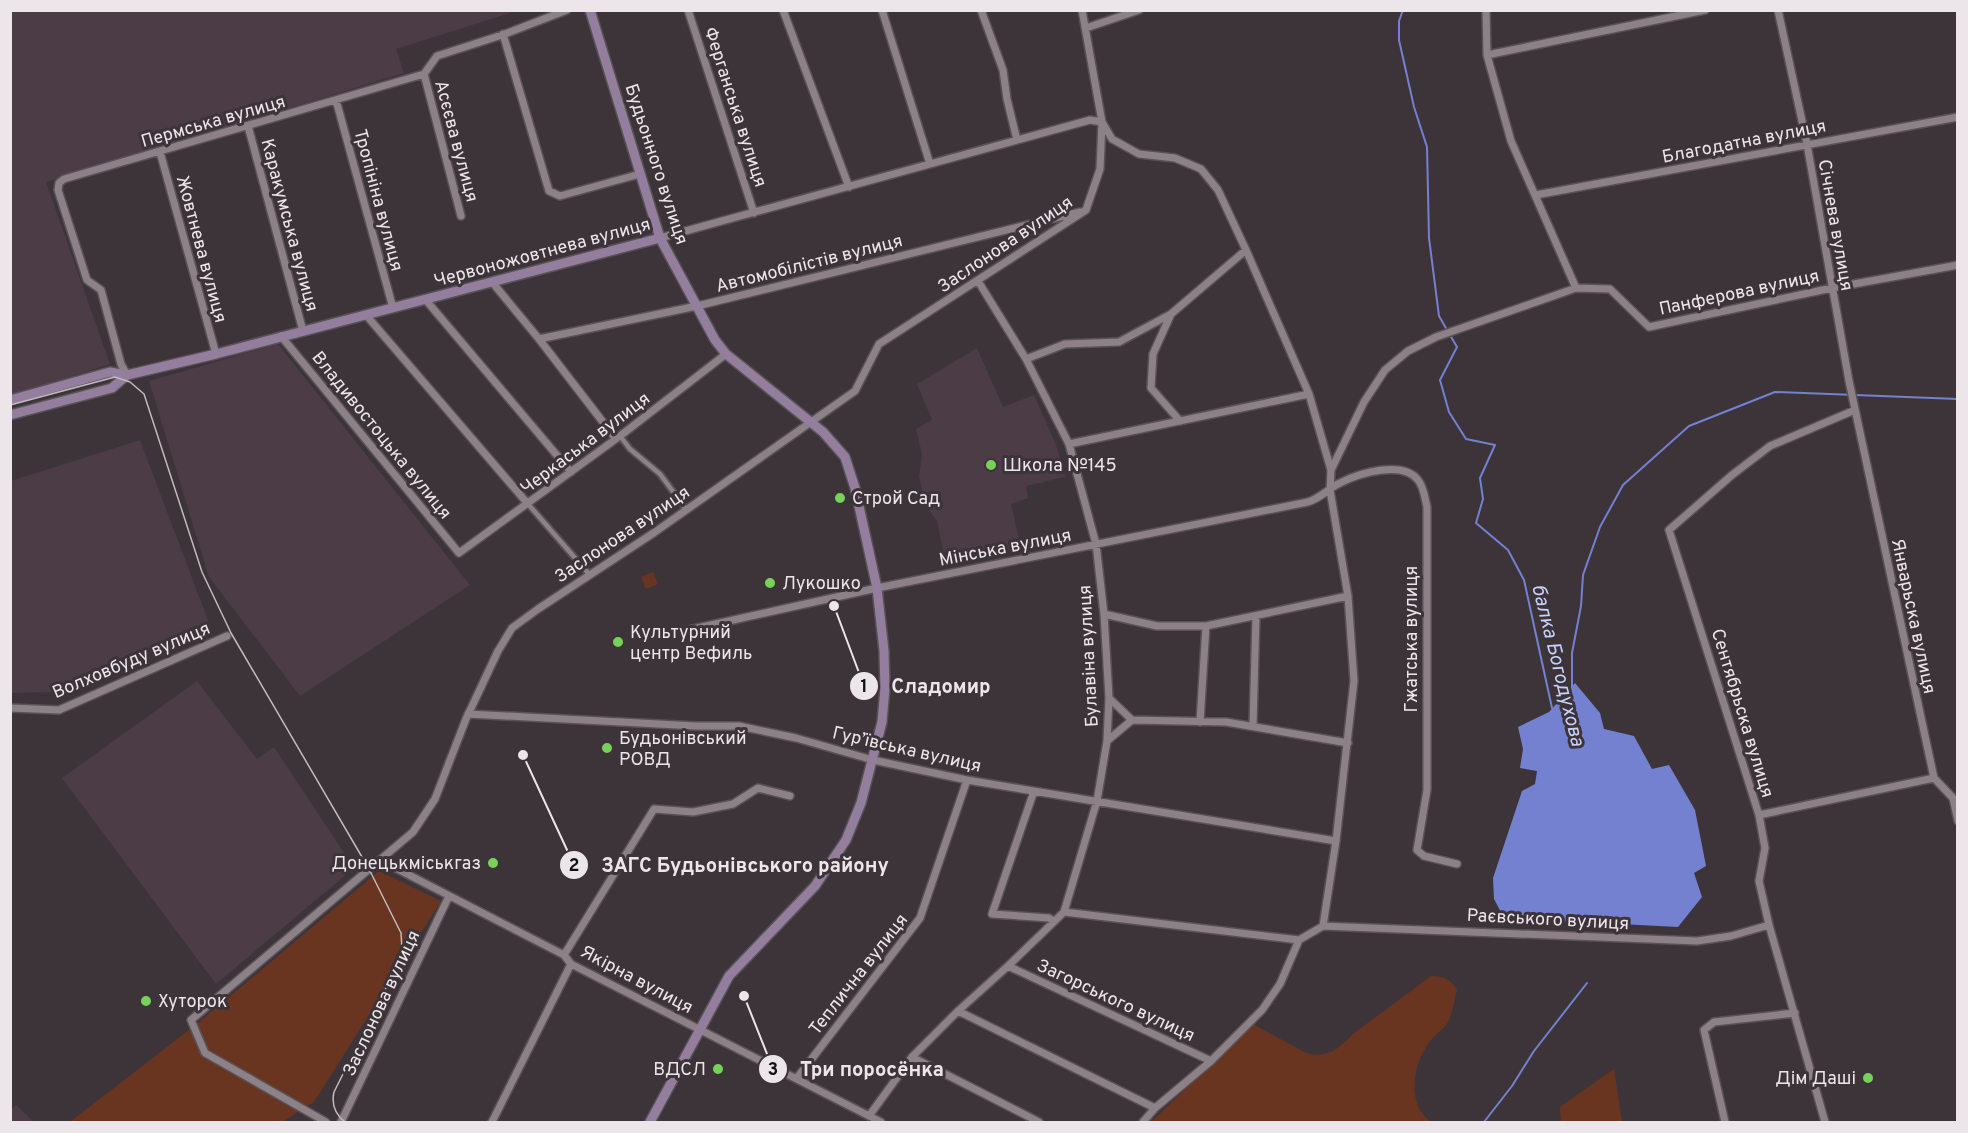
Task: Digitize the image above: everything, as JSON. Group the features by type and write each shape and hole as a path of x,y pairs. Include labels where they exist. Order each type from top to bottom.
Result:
{"main road":[{"name":"Будьонного вулиця","path":"590,10 660,238 715,340 726,354 824,432 845,457 855,488 877,588 884,651 885,688 882,722 861,803 846,840 815,886 729,976 650,1122"},
{"name":"Червоножовтнева вулиця","path":"10,400 110,372 127,375 216,354 660,238"},
{"name":"Червоножовтнева вулиця","path":"10,415 112,388 127,375"}],"street":[{"name":"Пермська вулиця","path":"127,375 121,364 101,290 87,280 58,190 59,183 424,74 437,56 567,10"},
{"name":"Ферганська вулиця","path":"688,10 754,213"},
{"path":"783,10 849,187"},
{"path":"882,10 930,164"},
{"path":"981,10 1004,70 1007,99 1017,140"},
{"name":"Заслонова вулиця","path":"326,1122 204,1053 191,1020 413,832 435,799 468,714 498,651 512,628 855,391 879,344 1086,210 1100,169 1102,122 1082,10"},
{"path":"1086,28 1139,10"},
{"path":"1331,470 1364,402 1385,370 1408,351 1436,337 1576,288 1510,141 1487,55 1486,10"},
{"path":"1487,55 1705,10"},
{"name":"Січнева вулиця","path":"1778,10 1807,144 1855,411"},
{"path":"503,34 549,191 560,196 640,174"},
{"name":"Асєєва вулиця","path":"424,74 461,216"},
{"name":"Тропініна вулиця","path":"336,100 393,308"},
{"name":"Благодатна вулиця","path":"1536,195 1958,117"},
{"name":"Червоножовтнева вулиця","path":"660,238 1090,120 1102,122"},
{"path":"1102,122 1112,140 1139,154 1174,158 1200,170 1218,190 1246,250 1309,394 1331,470 1330,490 1348,596 1354,681 1336,840 1323,926 1299,940 1280,984 1262,1010 1211,1061 1155,1108 1143,1122"},
{"name":"Каракумська вулиця","path":"248,126 303,331"},
{"name":"Жовтнева вулиця","path":"160,153 216,354"},
{"name":"Автомобілістів вулиця","path":"539,339 697,306 1086,210"},
{"path":"1026,359 1065,344 1119,342 1171,314 1246,250"},
{"name":"Панферова вулиця","path":"1576,288 1610,289 1649,327 1832,288 1958,265"},
{"name":"Булавіна вулиця","path":"978,281 1026,359 1069,444 1096,544 1104,614 1109,698 1107,741 1097,801 1064,912"},
{"path":"492,282 618,438 660,474 686,509"},
{"path":"425,299 571,472"},
{"path":"1171,314 1153,354 1151,388 1180,421"},
{"path":"366,315 589,574"},
{"name":"Владивостоцька вулиця","path":"281,336 459,553"},
{"name":"Черкаська вулиця","path":"459,553 618,438 726,354"},
{"path":"1069,444 1309,394"},
{"name":"Январьска вулиця","path":"1855,411 1934,778 1953,798 1958,821"},
{"name":"Сентябрьска вулиця","path":"1825,1122 1769,925 1759,881 1765,848 1759,815 1670,530 1770,446 1855,411"},
{"name":"Гжатська вулиця","path":"1330,490 1339,483 1384,469 1409,473 1418,480 1422,489 1427,507 1426,790 1417,850 1424,856 1457,864"},
{"name":"Мінська вулиця","path":"684,631 877,588 1308,502 1323,496 1330,490"},
{"path":"1104,614 1156,626 1206,626 1348,596"},
{"path":"1253,726 1256,616"},
{"path":"1200,722 1206,626"},
{"name":"Волховбуду вулиця","path":"10,708 59,710 227,636"},
{"path":"1109,698 1131,720"},
{"name":"Гур’ївська вулиця","path":"468,714 696,726 739,726 796,738 873,760 967,780 1336,840"},
{"path":"1107,741 1131,720 1226,722 1348,743"},
{"path":"1759,815 1934,778"},
{"name":"Теплична вулиця","path":"797,1078 920,918 967,780"},
{"path":"564,956 654,808 693,812 733,804 758,788 790,796"},
{"path":"1034,791 992,914 1049,918 1053,921"},
{"name":"Якірна вулиця","path":"380,860 564,956 571,964 881,1122"},
{"name":"Заслонова вулиця","path":"341,1122 449,896"},
{"path":"869,1116 912,1057 1064,912 1299,940"},
{"name":"Раєвського вулиця","path":"1323,926 1698,940 1731,936 1769,925"},
{"path":"492,1122 571,964"},
{"name":"Загорського вулиця","path":"1008,966 1211,1061"},
{"path":"958,1011 1155,1108"},
{"path":"1725,1122 1704,1030 1713,1022 1795,1013"},
{"path":"912,1057 1039,1122"}],"shaded area":[{"path":"10,11 516,11 396,49 404,73 46,182 110,364 11,396"},
{"path":"278,344 470,585 300,696 209,577 149,381"},
{"name":"Школа №145","path":"977,348 1003,407 1034,395 1057,447 1065,477 1026,486 1028,498 1011,504 1021,548 946,564 937,521 925,505 919,476 922,454 916,429 932,420 917,384"},
{"path":"140,440 209,623 55,692 11,693 11,481"},
{"path":"653,572 658,584 646,589 641,577"},
{"path":"197,681 257,759 274,747 354,868 216,984 62,778"},
{"path":"379,871 441,901 314,1102 282,1122 70,1122 198,1023"},
{"path":"1431,976 1446,979 1457,990 1448,1022 1425,1048 1416,1070 1415,1093 1418,1104 1423,1114 1431,1122 1151,1122 1253,1024 1304,1052 1325,1054 1337,1048"},
{"path":"1614,1069 1622,1122 1561,1122 1560,1107"},
{"path":"16,1105 34,1122 11,1122 11,1110"}],"water":[{"path":"1575,683 1600,713 1604,729 1634,736 1652,769 1669,765 1695,810 1706,866 1694,873 1702,897 1678,927 1504,918 1494,899 1493,878 1522,791 1535,784 1537,771 1520,768 1523,749 1518,727 1549,712"}],"waterway":[{"name":"балка Богодухова","path":"1403,10 1399,21 1399,40 1414,107 1427,147 1429,238 1439,316 1447,330"},
{"name":"балка Богодухова","path":"1450,335 1457,347 1440,380 1449,412 1466,439 1495,445 1480,478 1483,499 1476,523 1508,550 1524,580 1552,708"},
{"path":"1572,688 1572,653 1581,606 1583,575 1600,527 1623,485 1689,426 1775,392 1958,399"},
{"name":"балка Богодухова","path":"1484,1122 1512,1086 1534,1051 1587,983"}],"tram line":[{"path":"10,405 115,377 130,382 144,394 202,572 231,633 369,869 401,933 402,949 397,966 334,1092 335,1109 345,1122"}],"place":[{"name":"Школа №145","path":"991,465"},
{"name":"Строй Сад","path":"840,498"},
{"name":"Лукошко","path":"770,583"},
{"name":"Сладомир","path":"834,606"},
{"name":"Культурний центр Вефиль","path":"618,642"},
{"name":"Будьонівський РОВД","path":"607,748"},
{"name":"ЗАГС Будьонівського району","path":"523,755"},
{"name":"Донецькміськгаз","path":"493,863"},
{"name":"Три поросёнка","path":"744,996"},
{"name":"Хуторок","path":"146,1001"},
{"name":"ВДСЛ","path":"718,1069"},
{"name":"Дім Даші","path":"1868,1078"}]}
